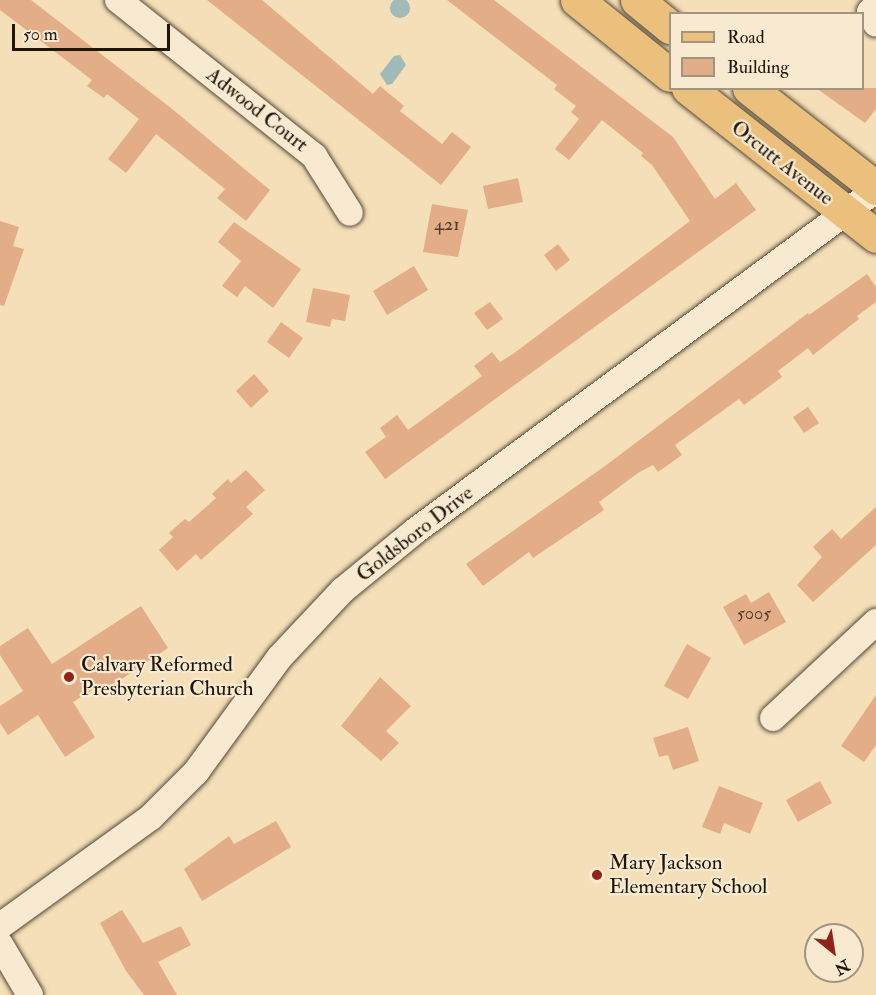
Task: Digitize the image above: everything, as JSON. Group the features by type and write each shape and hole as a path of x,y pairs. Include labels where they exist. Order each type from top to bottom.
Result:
{"main road":[{"path":"577,0 669,74"},
{"path":"637,0 669,26"},
{"name":"Orcutt Avenue","path":"691,90 876,237"},
{"name":"Orcutt Avenue","path":"751,90 876,189"}],"street":[{"name":"Adwood Court","path":"118,0 314,156 350,213"},
{"path":"876,4 870,12 876,24"},
{"name":"Goldsboro Drive","path":"0,926 151,817 196,772 280,657 343,590 415,531 876,189"},
{"path":"773,718 876,622"},
{"path":"0,944 30,995"}],"water":[{"path":"395,-1 405,-1 410,4 410,12 404,18 396,18 390,12 390,4"},
{"path":"400,55 406,65 392,84 387,85 380,74 394,56"}],"building":[{"path":"0,0 31,0 171,108 270,190 246,221 217,198 225,189 156,134 126,173 108,159 139,119 107,94 104,98 87,86 92,80 0,10"},
{"path":"207,0 262,0 373,94 380,86 404,106 400,111 442,144 452,132 471,147 441,185"},
{"path":"447,0 494,0 673,137 715,199 736,183 756,210 385,479 365,452 386,437 380,428 397,415 408,430 482,376 474,366 492,352 500,362 513,354 690,221 652,165 641,156 643,153 602,120 569,160 555,149 579,119 571,112 576,106 554,89 557,85"},
{"path":"876,88 876,109 865,123 819,90"},
{"path":"518,178 523,202 488,209 483,186"},
{"path":"432,204 468,210 458,257 423,252"},
{"path":"0,221 19,227 13,246 24,249 4,306 0,305"},
{"path":"234,222 301,269 273,308 245,286 237,297 222,286 241,261 218,242"},
{"path":"558,244 570,260 556,271 544,255"},
{"path":"414,266 428,290 387,315 373,291"},
{"path":"867,274 876,287 876,302 857,316 859,319 813,355 808,348 778,371 782,377 744,405 739,399 675,445 682,455 658,472 653,465 638,473 599,502 604,510 533,558 529,552 483,586 466,564 605,466 808,313 809,315"},
{"path":"313,288 350,295 345,321 332,319 330,327 306,322"},
{"path":"490,302 503,319 487,330 474,313"},
{"path":"281,322 303,338 289,358 267,342"},
{"path":"254,374 269,391 251,408 236,391"},
{"path":"808,407 819,423 804,433 793,417"},
{"path":"246,470 265,490 246,507 253,514 201,560 196,554 177,571 159,550 173,537 169,533 185,519 189,522 216,498 212,494 228,479 231,483"},
{"path":"876,507 876,545 813,602 797,585 822,557 813,547 832,529 841,539"},
{"path":"769,592 786,622 744,645 723,607 746,594 751,603"},
{"name":"Calvary Reformed Presbyterian Church","path":"141,606 168,648 104,691 100,685 73,702 95,737 65,757 38,715 8,735 0,723 0,706 23,691 0,655 0,646 28,628 52,664"},
{"path":"687,644 711,658 688,699 664,686"},
{"path":"380,677 411,706 386,731 399,743 381,761 341,726"},
{"path":"876,695 876,745 864,762 841,746"},
{"path":"688,727 699,761 673,770 668,755 659,757 653,738"},
{"path":"820,781 832,803 798,822 786,800"},
{"path":"719,786 763,803 750,834 724,823 720,834 702,827"},
{"path":"276,821 291,847 202,901 184,869 229,836 234,844"},
{"path":"122,910 143,943 181,926 191,945 158,962 177,995 144,995 126,971 100,923"}],"place":[{"name":"Calvary Reformed Presbyterian Church","path":"69,677"},
{"name":"Mary Jackson Elementary School","path":"597,875"}]}
